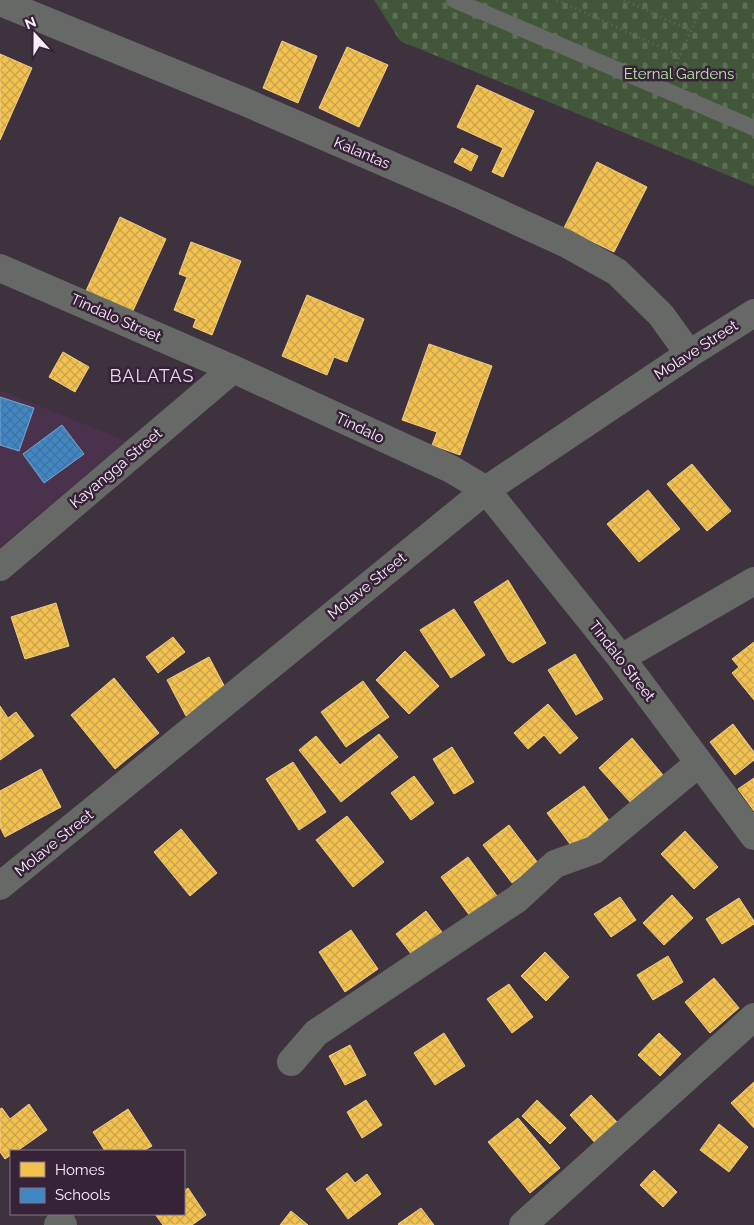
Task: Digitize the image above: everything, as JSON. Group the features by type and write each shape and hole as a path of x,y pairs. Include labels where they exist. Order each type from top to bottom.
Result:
{"street":[{"name":"Kalantas","path":"0,2 245,102 453,192 567,244 617,272 661,315 689,354"},
{"name":"Tindalo Street","path":"0,268 233,369"},
{"name":"Molave Street","path":"0,886 486,490 689,354 754,313"},
{"name":"Tindalo","path":"233,369 450,469 486,490"},
{"name":"Kayangga Street","path":"0,566 233,369"},
{"name":"Tindalo Street","path":"486,490 621,658 754,836"},
{"path":"621,658 754,581"},
{"path":"291,1062 316,1033 517,899 555,864 594,850 699,763"},
{"path":"523,1225 752,1021"}],"lane":[{"path":"454,0 754,128"}],"path":[{"path":"557,0 680,56"},
{"path":"624,0 691,31"},
{"path":"664,89 705,0"}],"shaded area":[{"path":"0,390 126,441 0,547"}],"green space":[{"name":"Eternal Gardens","path":"374,0 754,0 754,186 400,41"}],"building: Homes":[{"path":"282,41 317,56 298,103 263,88"},
{"path":"347,47 388,65 359,127 319,108"},
{"path":"0,54 32,68 0,140"},
{"path":"477,85 534,111 503,177 492,172 503,148 457,127"},
{"path":"462,148 478,156 471,171 454,162"},
{"path":"597,162 647,187 614,252 564,228"},
{"path":"120,217 166,239 131,315 85,293"},
{"path":"191,242 241,261 212,335 193,327 196,319 174,310 187,277 179,274"},
{"path":"307,295 364,319 347,362 334,357 327,375 282,356"},
{"path":"429,344 492,366 460,455 432,445 437,432 402,420"},
{"path":"63,352 89,367 75,392 49,377"},
{"path":"692,464 731,511 707,531 667,484"},
{"path":"648,490 680,529 639,562 607,524"},
{"path":"508,580 546,643 513,663 508,660 474,602"},
{"path":"56,603 69,646 25,659 11,617"},
{"path":"454,609 485,655 451,678 420,630"},
{"path":"173,637 185,652 158,673 146,657"},
{"path":"754,642 754,700 732,673 739,667 732,659"},
{"path":"405,651 439,686 409,714 376,680"},
{"path":"575,654 603,699 576,715 548,670"},
{"path":"209,657 228,693 186,716 167,680"},
{"path":"114,678 159,733 115,769 71,715"},
{"path":"363,681 389,717 346,747 321,712"},
{"path":"548,704 578,738 560,754 544,735 528,749 514,733"},
{"path":"0,706 8,718 16,712 34,736 0,760"},
{"path":"733,724 754,752 754,760 735,775 710,742"},
{"path":"379,734 398,757 341,802 299,750 316,736 340,765"},
{"path":"632,738 663,775 631,803 599,768"},
{"path":"452,747 474,782 454,794 433,759"},
{"path":"293,762 326,812 299,830 266,779"},
{"path":"41,769 61,807 5,837 0,827 0,791"},
{"path":"414,776 434,803 411,820 391,793"},
{"path":"754,778 754,811 738,789"},
{"path":"584,786 610,822 573,848 547,813"},
{"path":"347,816 384,862 353,887 316,840"},
{"path":"509,825 538,863 512,883 483,845"},
{"path":"181,829 217,873 190,896 154,852"},
{"path":"685,831 718,867 694,889 661,854"},
{"path":"468,857 500,900 473,920 441,877"},
{"path":"672,895 693,918 664,945 643,923"},
{"path":"620,897 636,920 611,937 594,914"},
{"path":"739,898 754,924 722,944 706,919"},
{"path":"426,911 448,940 418,963 396,934"},
{"path":"351,930 378,969 345,992 319,952"},
{"path":"545,952 569,977 546,1001 521,976"},
{"path":"668,956 683,982 653,1000 637,975"},
{"path":"714,978 739,1008 710,1033 685,1002"},
{"path":"509,984 533,1017 512,1033 487,999"},
{"path":"444,1033 465,1066 435,1085 414,1053"},
{"path":"659,1033 681,1054 660,1076 638,1055"},
{"path":"350,1045 366,1075 345,1085 329,1056"},
{"path":"754,1082 754,1128 731,1103"},
{"path":"591,1095 619,1124 597,1145 570,1115"},
{"path":"366,1100 382,1125 362,1138 347,1112"},
{"path":"537,1100 566,1128 550,1144 522,1116"},
{"path":"29,1104 47,1130 18,1150 10,1150 10,1156 5,1159 0,1152 0,1109 2,1108 10,1119"},
{"path":"128,1109 152,1146 145,1150 104,1150 93,1132"},
{"path":"518,1118 560,1168 530,1193 488,1142"},
{"path":"719,1124 748,1147 729,1172 700,1150"},
{"path":"654,1170 677,1192 663,1207 640,1185"},
{"path":"347,1173 355,1183 367,1174 381,1194 348,1219 326,1189"},
{"path":"188,1188 206,1215 192,1225 163,1225 156,1215 185,1215 185,1190"},
{"path":"421,1208 434,1225 398,1224"},
{"path":"291,1211 308,1225 280,1225"}],"building: Schools":[{"path":"0,397 34,408 19,451 0,445"},
{"path":"62,425 84,454 44,483 23,454"}],"district":[{"name":"BALATAS","path":"152,376"}]}
